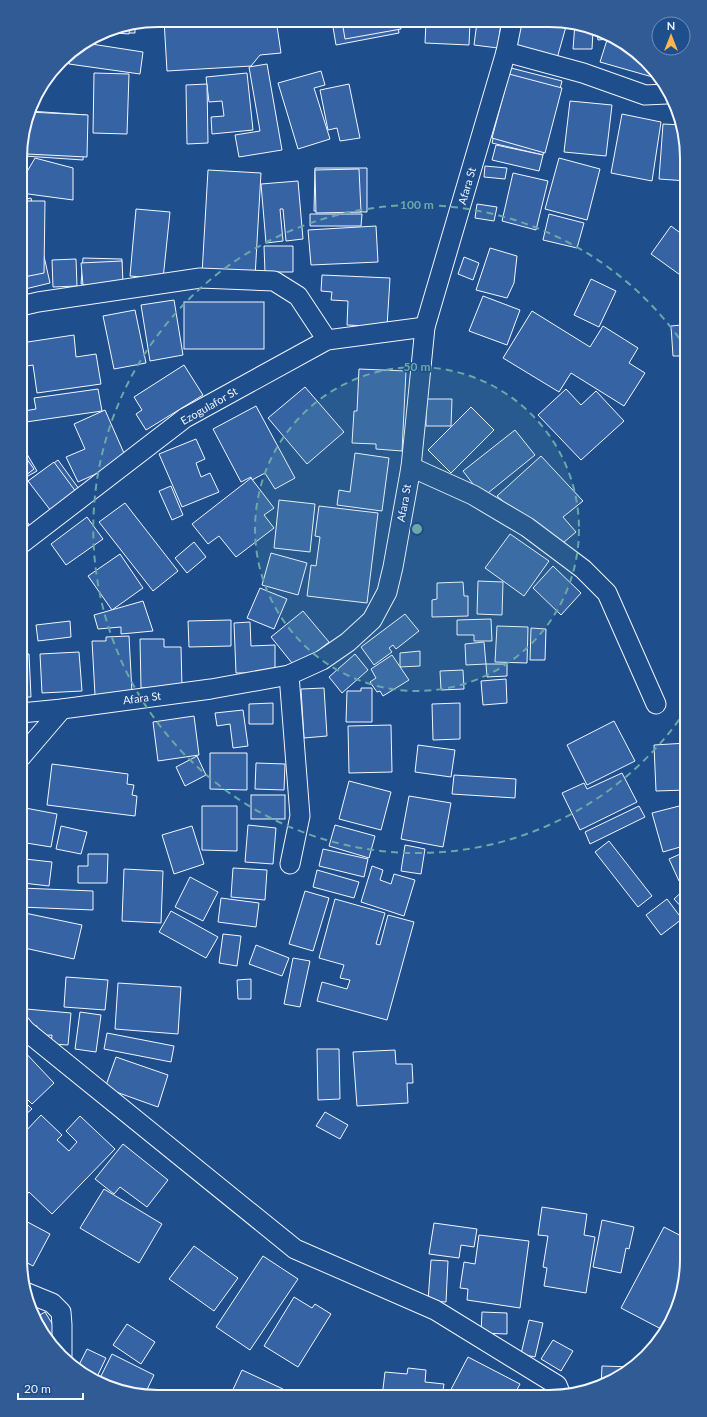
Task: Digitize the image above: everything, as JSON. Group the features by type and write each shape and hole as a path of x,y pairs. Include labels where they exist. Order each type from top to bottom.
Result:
{"street":[{"name":"Afara St","path":"27,712 212,689 289,676 322,660 348,642 372,620 388,592 411,467 425,328 506,52 511,27"},
{"path":"506,52 583,73 645,95 663,94"},
{"path":"27,305 200,278 274,280 298,296 328,340"},
{"name":"Ezogulafor St","path":"27,539 185,418 328,340 425,328"},
{"path":"411,467 473,495 520,523 583,569 607,593 656,704"},
{"path":"289,676 300,816 290,864"},
{"path":"27,749 62,709"},
{"path":"27,1032 295,1249 435,1310 557,1385 559,1390"},
{"path":"33,1295 52,1303 61,1312 62,1349"}],"building":[{"path":"164,27 277,27 281,53 260,55 251,66 167,71"},
{"path":"333,27 398,27 399,33 336,45"},
{"path":"343,27 401,27 401,29 345,39"},
{"path":"426,27 470,27 469,45 425,43"},
{"path":"476,27 500,27 498,48 474,45"},
{"path":"521,27 565,28 556,62 515,50"},
{"path":"135,29 135,33 120,33"},
{"path":"574,30 593,35 592,49 573,49"},
{"path":"129,31 129,34 119,33"},
{"path":"597,36 605,39 598,40"},
{"path":"607,40 636,59 652,77 600,62"},
{"path":"93,44 143,52 140,74 69,64 71,59"},
{"path":"267,64 282,150 239,157 235,135 260,131 249,67"},
{"path":"511,68 562,81 543,155 492,143"},
{"path":"321,71 325,85 314,88 330,139 298,149 278,83"},
{"path":"94,73 129,74 127,134 93,133"},
{"path":"247,73 253,130 212,134 211,117 224,116 222,101 209,102 206,77"},
{"path":"509,74 562,88 545,153 492,138"},
{"path":"207,84 208,143 187,144 186,85"},
{"path":"349,84 360,138 340,141 337,128 328,130 320,90"},
{"path":"570,101 612,105 606,156 564,152"},
{"path":"36,111 86,115 83,160 27,156 31,124"},
{"path":"35,112 88,115 87,157 27,154 31,124"},
{"path":"622,114 661,122 652,181 611,173"},
{"path":"663,124 675,125 680,149 680,180 659,179"},
{"path":"496,145 543,155 539,171 492,160"},
{"path":"35,158 73,168 73,200 27,194 27,172"},
{"path":"559,158 600,169 587,220 545,209"},
{"path":"485,166 507,168 505,179 484,177"},
{"path":"315,168 367,168 367,212 314,211"},
{"path":"359,169 361,212 316,213 315,170"},
{"path":"208,170 261,173 255,277 202,274"},
{"path":"513,173 548,181 536,230 502,221"},
{"path":"298,181 303,239 286,241 283,209 280,209 283,241 266,243 261,184"},
{"path":"31,198 50,283 27,289 27,199"},
{"path":"27,201 45,201 44,273 27,276"},
{"path":"477,204 497,207 494,221 475,218"},
{"path":"136,209 170,212 163,279 130,276"},
{"path":"310,214 362,214 361,226 310,226"},
{"path":"549,214 584,223 577,248 543,240"},
{"path":"376,226 378,262 311,265 308,230"},
{"path":"671,226 680,233 680,275 651,254"},
{"path":"264,246 293,246 293,272 265,272"},
{"path":"490,248 517,256 514,283 507,298 476,290"},
{"path":"464,257 479,263 473,280 458,274"},
{"path":"83,258 122,259 121,286 81,284"},
{"path":"76,259 77,286 53,287 52,260"},
{"path":"122,261 123,283 83,285 81,263"},
{"path":"322,275 390,278 387,327 347,325 348,301 331,300 332,292 321,291"},
{"path":"591,279 616,291 599,327 574,315"},
{"path":"483,296 520,310 507,345 469,331"},
{"path":"174,300 183,355 150,361 141,305"},
{"path":"184,302 264,302 264,349 184,349"},
{"path":"135,310 146,363 114,369 103,316"},
{"path":"532,311 590,347 603,326 638,348 629,363 645,373 624,406 571,373 559,392 503,358"},
{"path":"680,325 680,356 673,356 671,326"},
{"path":"74,335 76,357 96,354 101,384 37,393 33,365 27,366 27,342"},
{"path":"184,365 203,395 146,430 136,414 142,410 134,397"},
{"path":"359,369 406,371 402,451 376,449 376,444 352,443 354,411 357,411"},
{"path":"305,387 344,432 307,464 268,418"},
{"path":"98,389 102,411 27,422 27,410 36,409 34,398"},
{"path":"566,389 581,405 596,391 624,421 581,460 538,415"},
{"path":"426,399 452,399 451,426 426,426"},
{"path":"256,406 295,478 275,489 265,473 252,480 251,477 241,482 213,429"},
{"path":"471,407 494,430 451,473 428,450"},
{"path":"105,410 127,460 78,482 66,457 85,449 74,424"},
{"path":"515,430 535,455 483,497 463,471"},
{"path":"196,439 205,459 196,463 201,477 210,473 219,492 182,507 159,454"},
{"path":"355,453 389,458 382,511 337,505 339,490 350,492"},
{"path":"27,454 37,471 27,477"},
{"path":"541,456 583,501 563,517 576,532 557,548 497,496"},
{"path":"27,459 34,469 27,474"},
{"path":"58,460 79,489 52,508 31,479"},
{"path":"54,462 76,492 51,511 28,481"},
{"path":"251,478 274,508 264,515 274,528 236,557 219,536 208,544 192,524"},
{"path":"171,486 183,515 172,520 159,491"},
{"path":"279,500 315,504 310,552 274,548"},
{"path":"125,503 178,571 153,591 99,522"},
{"path":"319,506 378,513 367,603 307,596 311,565 316,566 320,537 315,536"},
{"path":"87,517 103,539 66,565 51,544"},
{"path":"27,522 32,529 27,532"},
{"path":"510,534 549,561 524,596 485,568"},
{"path":"194,542 206,557 187,573 175,558"},
{"path":"271,553 307,563 298,595 262,585"},
{"path":"120,554 143,588 112,610 88,576"},
{"path":"553,566 581,593 561,615 533,588"},
{"path":"478,581 503,582 502,615 477,614"},
{"path":"463,582 464,596 468,596 468,616 432,617 432,600 437,599 437,583"},
{"path":"260,588 287,599 274,629 247,618"},
{"path":"143,601 153,631 121,634 121,627 98,629 94,615"},
{"path":"303,611 329,642 296,668 271,637"},
{"path":"405,614 419,631 396,649 393,645 389,648 392,652 374,665 361,647"},
{"path":"491,619 492,641 474,641 474,635 457,635 457,620"},
{"path":"231,620 231,646 189,647 188,621"},
{"path":"70,621 71,637 38,641 36,625"},
{"path":"250,622 251,646 275,645 275,673 236,673 234,623"},
{"path":"497,626 528,627 527,663 495,662"},
{"path":"531,628 546,629 545,660 530,660"},
{"path":"129,636 132,693 95,695 92,641 106,641 106,637"},
{"path":"140,639 164,639 164,647 181,647 182,687 141,688"},
{"path":"484,642 486,664 466,665 465,644"},
{"path":"420,651 420,666 400,667 400,653"},
{"path":"79,652 82,691 42,693 40,654"},
{"path":"27,654 29,654 31,697 27,697"},
{"path":"355,654 368,670 342,693 329,677"},
{"path":"392,655 409,680 383,696 380,691 377,692 370,682 376,678 371,669"},
{"path":"486,664 507,664 507,676 487,677"},
{"path":"463,670 464,689 441,690 440,671"},
{"path":"506,679 507,703 483,705 481,681"},
{"path":"324,688 327,736 304,738 301,689"},
{"path":"361,688 372,688 372,722 346,722 347,691 361,691"},
{"path":"273,703 273,724 249,724 249,704"},
{"path":"460,703 460,739 433,740 432,704"},
{"path":"243,710 248,746 233,748 230,724 217,726 215,713"},
{"path":"194,716 199,755 158,761 153,722"},
{"path":"614,721 635,761 587,785 567,745"},
{"path":"391,725 392,772 349,773 348,726"},
{"path":"680,743 680,790 656,791 654,745"},
{"path":"418,745 455,750 451,777 415,772"},
{"path":"210,753 247,753 247,790 210,789"},
{"path":"197,756 206,775 185,786 176,767"},
{"path":"256,763 285,764 284,790 255,789"},
{"path":"52,764 128,774 127,784 134,785 132,795 137,796 135,816 47,805"},
{"path":"622,773 637,802 580,830 562,793 584,783 587,789"},
{"path":"454,775 516,779 515,798 452,794"},
{"path":"349,781 391,792 381,830 339,819"},
{"path":"251,795 285,795 285,819 251,819"},
{"path":"409,796 451,803 443,847 401,839"},
{"path":"202,806 237,806 237,851 202,850"},
{"path":"639,806 645,817 590,844 585,832"},
{"path":"680,806 680,847 663,852 652,813"},
{"path":"27,808 57,814 51,847 27,843"},
{"path":"248,825 276,828 273,864 245,862"},
{"path":"335,825 375,836 369,858 329,846"},
{"path":"61,826 87,832 81,854 56,849"},
{"path":"192,826 204,864 174,874 162,835"},
{"path":"609,841 652,896 638,907 595,852"},
{"path":"405,845 425,849 421,874 401,871"},
{"path":"323,849 368,859 364,877 319,866"},
{"path":"88,854 108,854 107,883 78,883 78,866 88,866"},
{"path":"680,854 679,881 669,859"},
{"path":"27,859 52,862 49,886 27,883"},
{"path":"372,866 383,870 380,880 391,884 394,874 415,880 404,916 361,902"},
{"path":"233,868 267,870 265,900 231,897"},
{"path":"124,869 163,871 161,923 122,921"},
{"path":"317,870 359,882 354,898 313,887"},
{"path":"190,877 218,892 203,921 175,907"},
{"path":"27,888 93,891 93,910 27,907"},
{"path":"305,891 329,898 313,951 289,944"},
{"path":"680,893 680,905 674,899"},
{"path":"221,898 259,903 256,927 218,922"},
{"path":"335,899 385,913 376,944 380,945 388,915 414,922 387,1020 317,1001 322,982 347,989 350,980 340,978 344,965 319,958"},
{"path":"667,899 680,916 680,921 661,935 646,915"},
{"path":"171,911 218,937 206,958 159,932"},
{"path":"27,913 82,925 74,959 27,949"},
{"path":"223,934 241,936 237,966 219,963"},
{"path":"256,945 289,958 282,976 249,964"},
{"path":"293,958 310,961 300,1007 284,1004"},
{"path":"66,977 108,980 105,1010 64,1007"},
{"path":"251,979 251,999 238,999 237,980"},
{"path":"118,983 181,987 178,1034 115,1029"},
{"path":"27,1009 71,1013 68,1045 51,1044 52,1035 36,1036 37,1026 27,1025"},
{"path":"80,1012 101,1015 96,1052 75,1049"},
{"path":"107,1033 174,1046 171,1062 104,1049"},
{"path":"317,1049 339,1049 340,1099 318,1100"},
{"path":"395,1050 396,1064 412,1064 413,1083 407,1083 408,1103 357,1106 353,1052"},
{"path":"27,1054 54,1083 32,1104 27,1099"},
{"path":"116,1057 168,1075 158,1107 105,1088"},
{"path":"27,1104 32,1109 27,1113"},
{"path":"325,1112 348,1125 340,1139 316,1126"},
{"path":"41,1115 62,1135 57,1140 69,1151 77,1142 66,1131 80,1116 115,1149 52,1214 29,1192 27,1194 27,1130"},
{"path":"123,1144 168,1180 147,1207 120,1187 114,1194 95,1179"},
{"path":"104,1189 162,1224 139,1263 80,1228"},
{"path":"542,1207 587,1214 584,1235 595,1237 586,1293 544,1286 547,1268 543,1267 548,1236 538,1235"},
{"path":"602,1220 634,1227 629,1249 626,1248 621,1273 593,1267"},
{"path":"27,1222 50,1234 33,1266 27,1263"},
{"path":"434,1223 477,1229 474,1247 461,1245 459,1258 429,1254"},
{"path":"664,1227 680,1235 680,1268 676,1293 660,1329 621,1308"},
{"path":"479,1235 529,1241 520,1308 467,1300 468,1289 460,1288 464,1262 475,1264"},
{"path":"194,1246 238,1278 214,1311 169,1279"},
{"path":"263,1256 298,1279 250,1350 216,1327"},
{"path":"431,1260 448,1261 446,1302 428,1301"},
{"path":"294,1297 312,1308 315,1304 331,1314 298,1367 264,1346"},
{"path":"45,1312 58,1333 59,1346 49,1332 39,1315"},
{"path":"482,1312 507,1313 507,1334 481,1333"},
{"path":"529,1320 543,1323 535,1357 521,1354"},
{"path":"127,1324 155,1342 141,1364 113,1345"},
{"path":"553,1340 573,1351 561,1371 541,1359"},
{"path":"87,1349 106,1358 98,1375 79,1364"},
{"path":"112,1354 154,1375 147,1389 124,1386 101,1377"},
{"path":"468,1357 520,1384 517,1390 451,1390"},
{"path":"602,1366 624,1367 615,1373 601,1379"},
{"path":"408,1368 426,1370 425,1382 444,1384 443,1390 383,1390 385,1372 407,1374"},
{"path":"242,1370 283,1389 282,1390 233,1390"}]}
